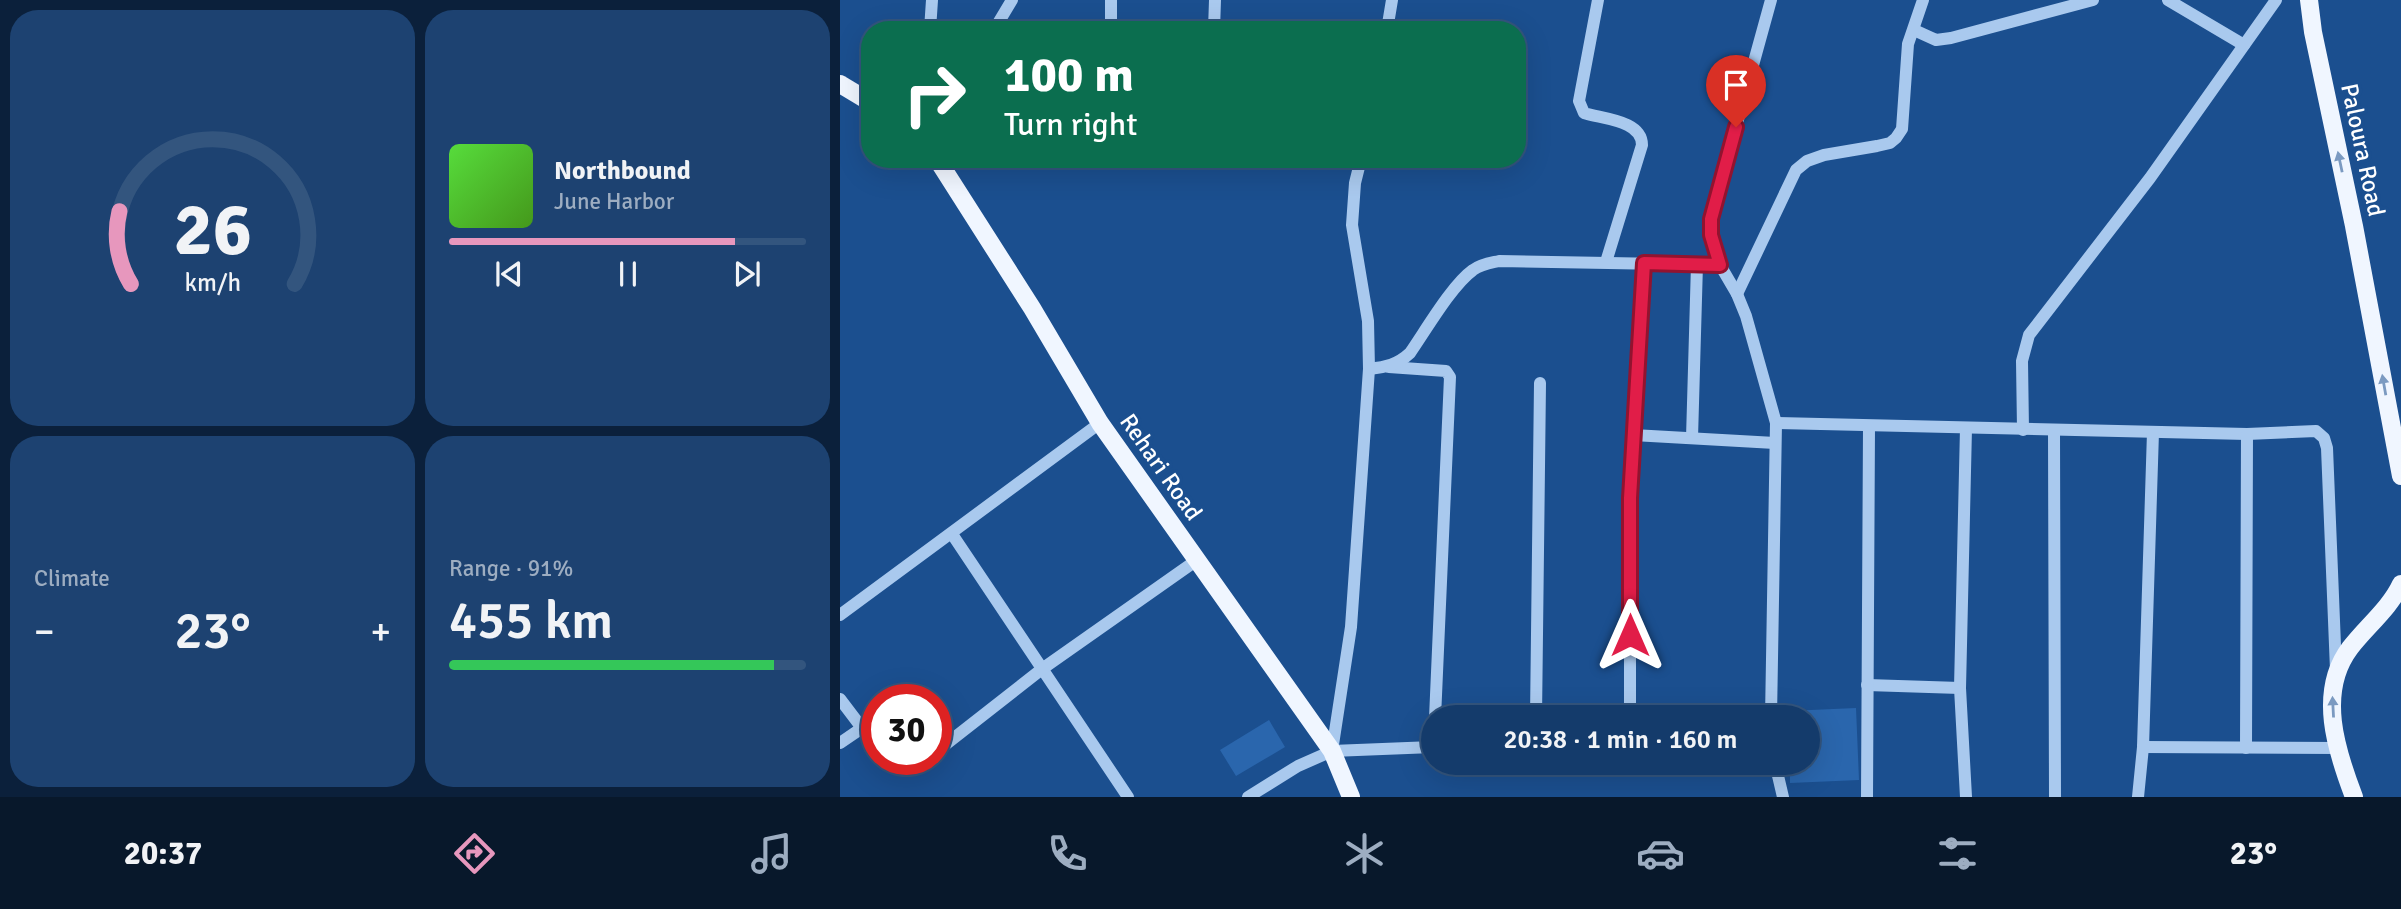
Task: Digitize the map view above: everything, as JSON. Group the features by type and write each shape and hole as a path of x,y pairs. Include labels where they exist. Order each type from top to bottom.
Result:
{"main road":[{"name":"Paloura Road","path":"2309,0 2313,32 2354,226 2401,476"},
{"path":"840,84 861,97"},
{"name":"Rehari Road","path":"943,168 1032,308 1100,424 1332,751 1351,797"},
{"path":"2354,797 2337,748 2332,700 2336,671 2349,649 2401,584"}],"street":[{"path":"931,21 932,0"},
{"path":"999,21 1012,0"},
{"path":"1111,0 1111,21"},
{"path":"1214,21 1215,0"},
{"path":"1388,21 1392,0"},
{"path":"1598,0 1581,108 1584,113 1630,125 1642,137 1643,145 1606,262"},
{"path":"1771,0 1711,219 1711,235 1720,265 1746,316 1776,423 1771,705"},
{"path":"1737,294 1796,170 1807,161 1824,155 1890,143 1902,129 1908,44 1923,0"},
{"path":"1914,30 1936,40 1951,38 2093,0"},
{"path":"2168,0 2244,46"},
{"path":"2023,430 2022,361 2029,335 2150,178 2276,0"},
{"path":"1332,751 1351,627 1369,369 1368,321 1352,225 1359,168"},
{"path":"1389,367 1402,361 1410,353 1459,284 1482,264 1499,261 1720,265"},
{"path":"1630,705 1630,498 1644,263"},
{"path":"1692,438 1697,264"},
{"path":"1369,369 1437,369 1446,371 1450,377 1436,705"},
{"path":"1536,705 1540,383"},
{"path":"1776,423 2247,434 2316,430 2324,438 2327,448 2336,671"},
{"path":"840,615 1100,424"},
{"path":"1867,797 1869,427"},
{"path":"1966,428 1960,688 1966,797"},
{"path":"2054,431 2055,797"},
{"path":"2138,797 2144,747 2153,432"},
{"path":"2246,748 2247,434"},
{"path":"1633,435 1775,443"},
{"path":"952,534 1128,797"},
{"path":"952,739 1042,669 1197,560"},
{"path":"1867,685 1960,688"},
{"path":"840,699 861,727"},
{"path":"840,743 861,729"},
{"path":"1248,797 1298,766 1332,751 1421,747"},
{"path":"2144,747 2337,748"},
{"path":"1778,775 1783,797"}],"building":[{"path":"1856,708 1859,780 1790,783 1790,775 1820,775 1820,710"},
{"path":"1269,720 1285,747 1236,776 1220,750"}],"route":[{"path":"1630,635 1630,498 1644,263 1720,265 1711,235 1711,219 1736,127"}]}
